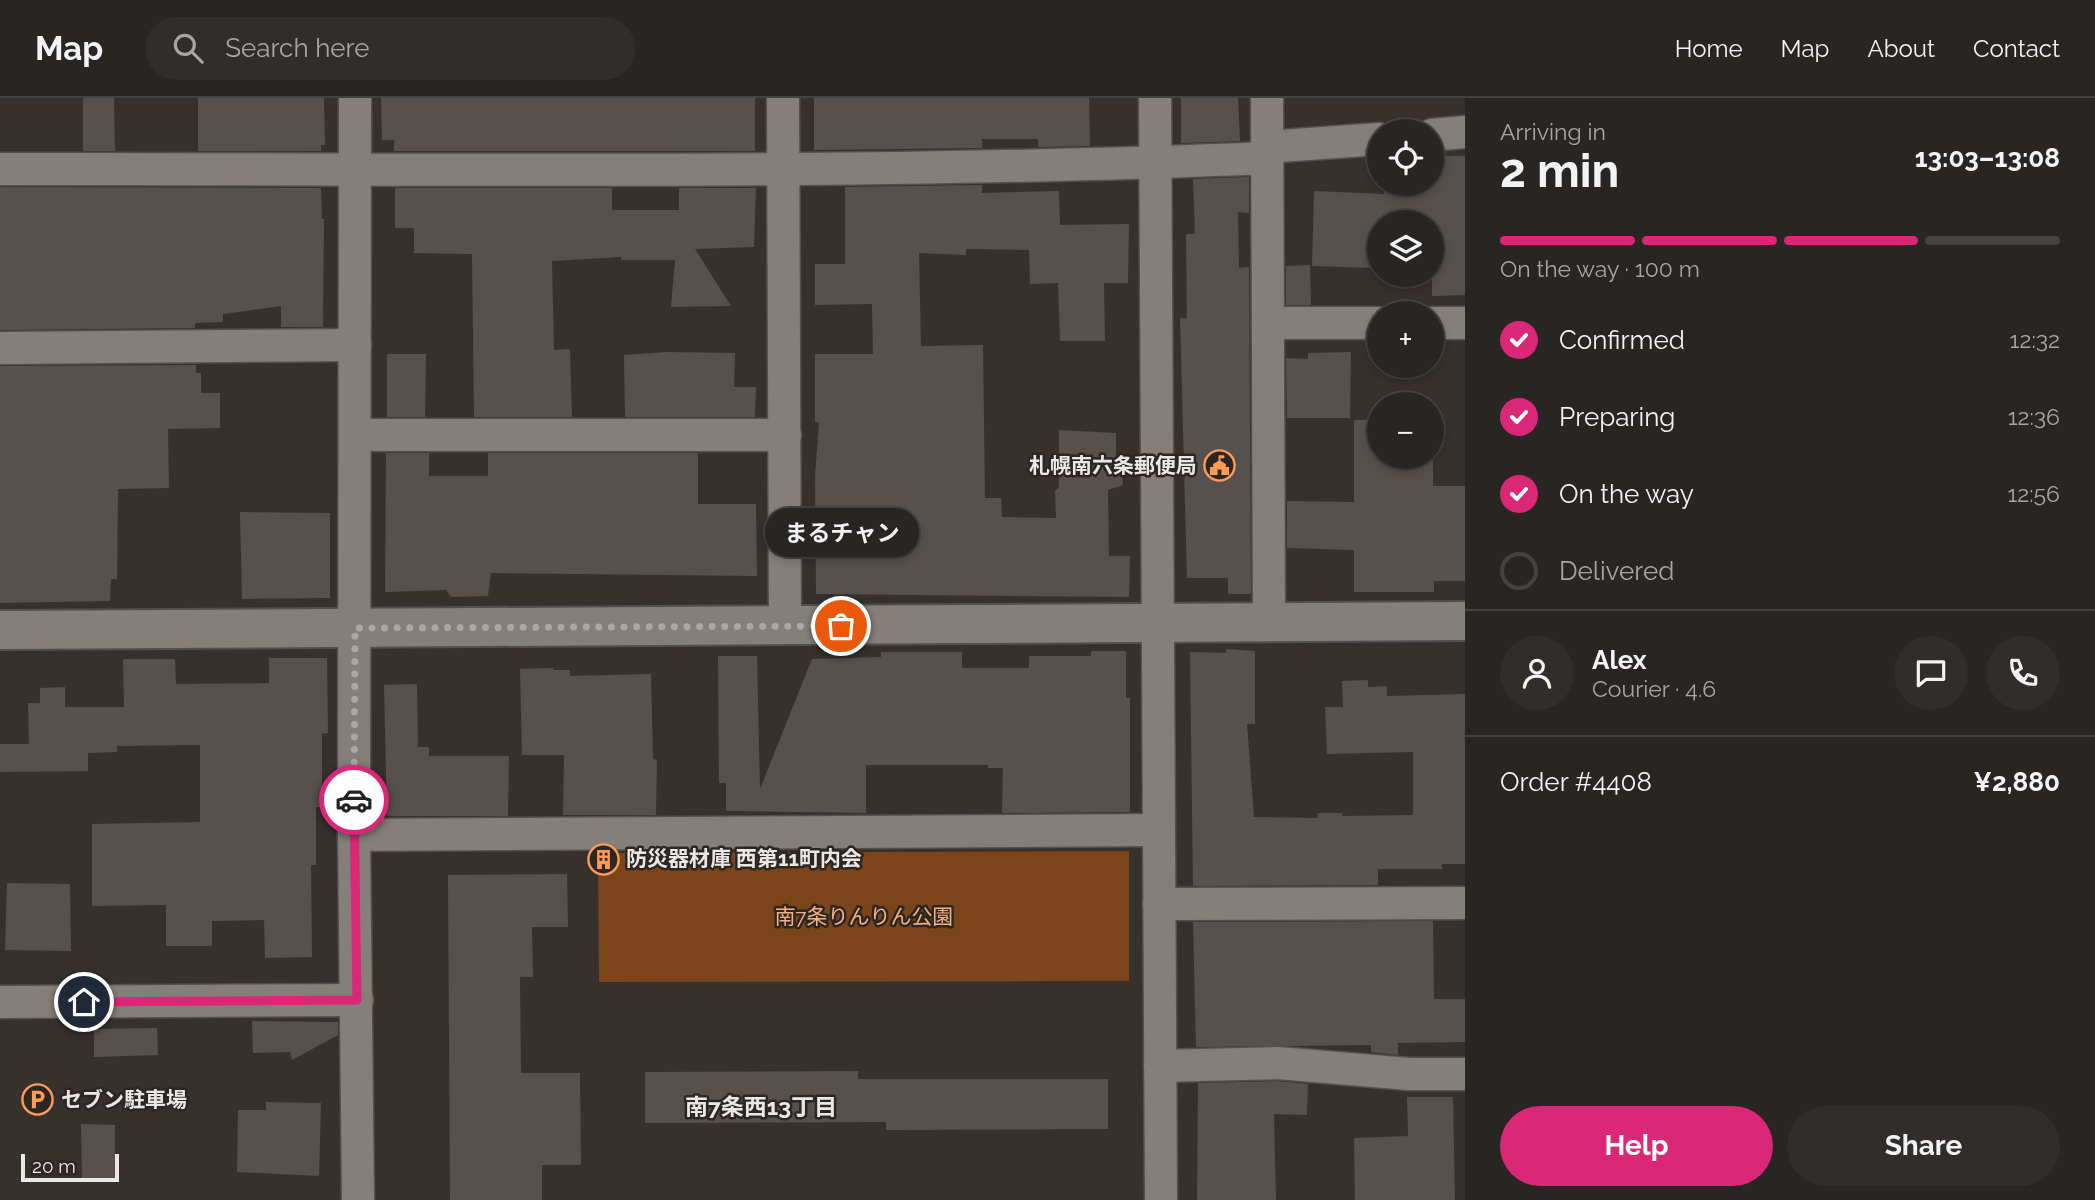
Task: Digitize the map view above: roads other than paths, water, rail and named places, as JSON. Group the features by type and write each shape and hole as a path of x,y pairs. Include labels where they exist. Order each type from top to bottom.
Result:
{"street":[{"path":"355,98 354,835 358,1200"},
{"path":"783,98 785,626"},
{"path":"1155,98 1161,1200"},
{"path":"1267,98 1269,622"},
{"path":"1444,134 1465,132"},
{"path":"0,169 783,168 1155,163 1367,140"},
{"path":"1268,323 1367,323"},
{"path":"1444,323 1465,323"},
{"path":"0,348 355,345"},
{"path":"356,436 785,435"},
{"path":"0,630 1465,621"},
{"path":"354,835 1159,830"},
{"path":"1159,904 1465,903"},
{"path":"0,1002 357,1000"},
{"path":"1160,1066 1278,1063 1409,1074 1465,1074"}],"place":[{"name":"札幌南六条郵便局","path":"1220,466"},
{"name":"まるチャン","path":"841,626"},
{"name":"防災器材庫 西第11町内会","path":"603,859"},
{"name":"セブン駐車場","path":"38,1100"}],"district":[{"name":"南7条西13丁目","path":"761,1107"}],"park label":[{"name":"南7条りんりん公園","path":"864,917"}]}
